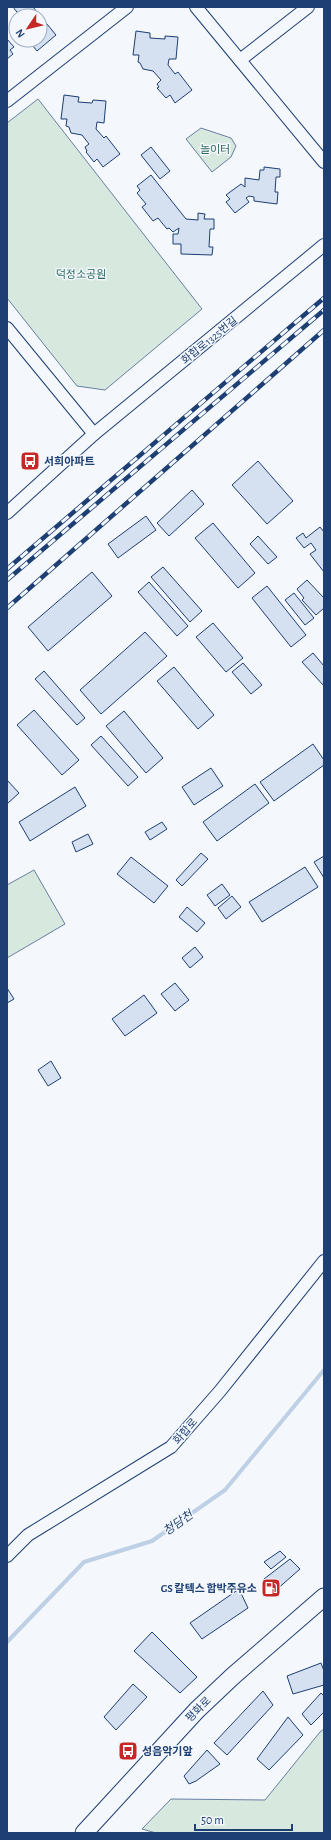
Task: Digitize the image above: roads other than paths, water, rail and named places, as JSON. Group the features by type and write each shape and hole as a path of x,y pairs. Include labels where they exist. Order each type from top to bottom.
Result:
{"main road":[{"name":"평화로","path":"84,1833 197,1710 238,1671 324,1597"}],"street":[{"path":"7,101 127,7"},
{"path":"196,7 324,162"},
{"path":"240,60 308,7"},
{"name":"화합로1325번길","path":"7,513 94,434 324,245"},
{"path":"7,328 94,434"},
{"name":"화합로","path":"7,1556 28,1535 171,1447 220,1391 324,1261"}],"waterway":[{"name":"청담천","path":"7,1642 84,1562 152,1541 225,1490 324,1370"}],"railway":[{"path":"7,569 324,298"},
{"path":"7,580 324,310"},
{"path":"7,608 324,330"}],"place":[{"name":"서희아파트","path":"30,461"},
{"name":"GS 칼텍스 함박주유소","path":"271,1588"},
{"name":"성음악기앞","path":"128,1751"}],"park label":[{"name":"놀이터","path":"215,149"},
{"name":"덕정소공원","path":"81,274"}]}
